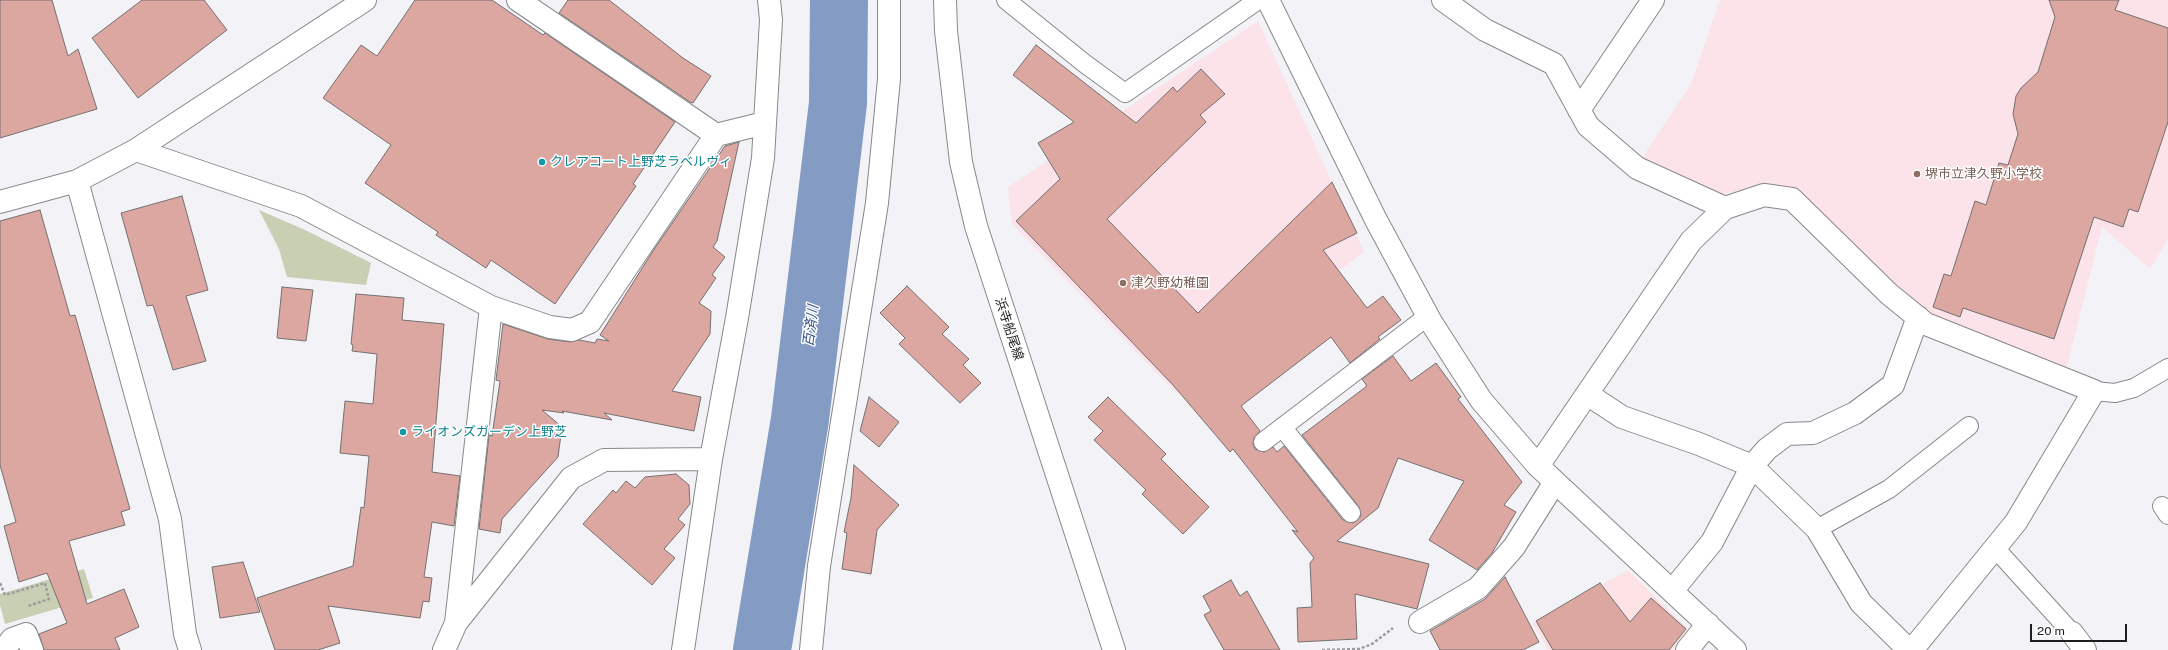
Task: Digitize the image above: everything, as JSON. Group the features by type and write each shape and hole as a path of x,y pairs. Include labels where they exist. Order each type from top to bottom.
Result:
{"street":[{"path":"0,202 77,181 136,150 364,0"},
{"path":"518,0 716,135"},
{"path":"683,650 711,459 763,158 771,20 769,0"},
{"path":"811,650 819,566 877,203 889,79 889,0"},
{"name":"浜寺船尾線","path":"945,0 948,46 961,162 976,226 1114,650"},
{"path":"1268,0 1376,220 1428,316 1481,400 1538,466 1735,650"},
{"path":"1443,0 1485,30 1554,64 1588,126 1637,168 1725,208"},
{"path":"1579,110 1653,0"},
{"path":"136,150 300,206 491,307 550,327 572,330 590,322 716,135 765,123"},
{"path":"77,181 170,520 185,634 190,650"},
{"path":"1538,466 1691,241 1725,208 1764,195 1792,199 1888,294 1926,324 2094,391 2016,522 1910,650 1861,603 1817,529 1752,466 1699,444 1622,417 1587,394"},
{"path":"456,623 491,307"},
{"path":"1672,591 1712,542 1752,466 1767,449 1788,434 1813,433 1855,413 1893,385 1918,317"},
{"path":"444,650 456,623 571,478 604,460 711,459"},
{"path":"1420,622 1478,588 1514,547 1555,482"},
{"path":"1687,650 1708,624"},
{"path":"4,650 12,639 26,634 32,650"}],"lane":[{"path":"1006,0 1125,93 1258,0"},
{"path":"1263,442 1428,316"},
{"path":"2094,391 2115,393 2134,388 2168,368"},
{"path":"1817,529 1889,489 1969,426"},
{"path":"1282,427 1351,513"},
{"path":"1995,548 2079,642"}],"path":[{"path":"0,583 5,595 44,583"},
{"path":"1322,650 1359,649 1372,644 1400,623 1420,622"}],"shaded area":[{"name":"堺市立津久野小学校","path":"1720,0 2168,0 2168,239 2150,269 2102,227 2066,371 1936,323 1812,212 1748,190 1721,194 1640,161 1691,84"},
{"path":"1258,21 1364,252 1177,394 1012,224 1008,187"},
{"path":"1628,570 1688,629 1672,650 1548,650 1533,624"}],"green space":[{"path":"259,210 303,229 371,263 366,285 287,277 279,249"},
{"path":"84,569 93,598 5,624 0,605 0,594"}],"building":[{"path":"0,0 52,0 68,56 78,49 97,109 0,138"},
{"path":"142,0 204,0 227,30 138,98 92,38"},
{"path":"415,0 492,0 543,35 545,33 675,122 633,184 636,186 555,304 491,260 486,268 436,235 438,232 365,183 391,145 323,98 361,45 377,56"},
{"path":"568,0 609,0 683,58 711,76 693,103 559,13"},
{"path":"2049,0 2119,0 2115,10 2168,28 2168,122 2138,212 2129,209 2123,227 2094,217 2054,339 1963,308 1960,317 1933,307 1944,274 1951,276 1975,201 1986,205 1999,163 2008,165 2018,134 2013,114 2016,96 2021,88 2038,72 2055,17"},
{"path":"1036,45 1136,123 1173,87 1177,92 1201,69 1225,94 1200,115 1206,122 1107,219 1198,313 1332,182 1357,233 1323,250 1367,308 1383,296 1401,320 1378,337 1380,339 1350,363 1331,337 1241,406 1260,431 1254,438 1253,444 1255,449 1264,452 1273,447 1277,452 1284,446 1343,520 1353,523 1361,516 1359,507 1302,435 1367,386 1362,379 1393,356 1411,381 1436,363 1461,397 1458,399 1522,482 1504,505 1516,512 1492,553 1477,570 1429,540 1464,481 1398,458 1378,508 1337,541 1429,564 1417,609 1355,594 1357,639 1298,642 1297,608 1312,607 1310,563 1314,558 1292,530 1298,532 1233,449 1230,452 1173,385 1016,221 1060,179 1038,143 1074,122 1013,75"},
{"path":"739,142 717,241 713,247 725,257 712,275 716,278 699,303 711,311 710,334 672,391 701,397 694,431 604,413 612,420 562,411 564,413 542,410 562,427 558,457 502,519 500,533 479,529 489,435 492,436 500,381 496,380 503,324 548,339 570,342 579,340 595,343 597,339 609,341 600,335 653,251 725,146"},
{"path":"182,196 208,290 186,296 206,361 173,370 153,305 147,306 121,213"},
{"path":"40,210 70,316 75,315 130,509 121,512 125,525 69,541 87,604 124,589 139,627 115,638 120,650 44,650 39,634 67,623 47,573 19,582 4,526 16,522 0,465 0,221"},
{"path":"907,286 949,327 942,334 969,359 963,365 981,383 960,403 899,344 905,338 880,313"},
{"path":"282,287 313,290 306,341 277,338"},
{"path":"356,294 404,298 402,320 444,324 432,472 460,476 454,526 432,522 424,577 432,578 429,602 423,601 420,618 328,606 340,643 318,650 275,650 257,598 353,566 361,507 364,508 369,456 340,453 345,401 373,404 377,354 352,351 353,345 351,344"},
{"path":"869,397 899,422 879,447 860,431"},
{"path":"1108,397 1166,454 1161,459 1209,507 1183,534 1142,494 1146,490 1094,440 1103,431 1088,417"},
{"path":"854,465 899,505 877,530 871,574 842,569 847,533 844,532 851,498"},
{"path":"676,474 689,485 690,504 678,519 685,525 664,549 675,558 652,585 583,524 613,490 616,493 626,481 635,488 645,477"},
{"path":"243,562 260,612 220,618 212,567"},
{"path":"1505,577 1539,642 1523,650 1440,650 1430,631 1485,599"},
{"path":"1231,580 1240,596 1247,591 1280,650 1224,650 1204,615 1211,611 1203,596"},
{"path":"1600,583 1630,622 1651,598 1686,629 1669,650 1553,650 1536,621"}],"waterway":[{"name":"百済川","path":"762,650 800,419 838,103 839,0"}],"place":[{"name":"クレアコート上野芝ラベルヴィ","path":"542,162"},
{"name":"堺市立津久野小学校","path":"1917,174"},
{"name":"津久野幼稚園","path":"1123,283"},
{"name":"ライオンズガーデン上野芝","path":"403,432"}]}
